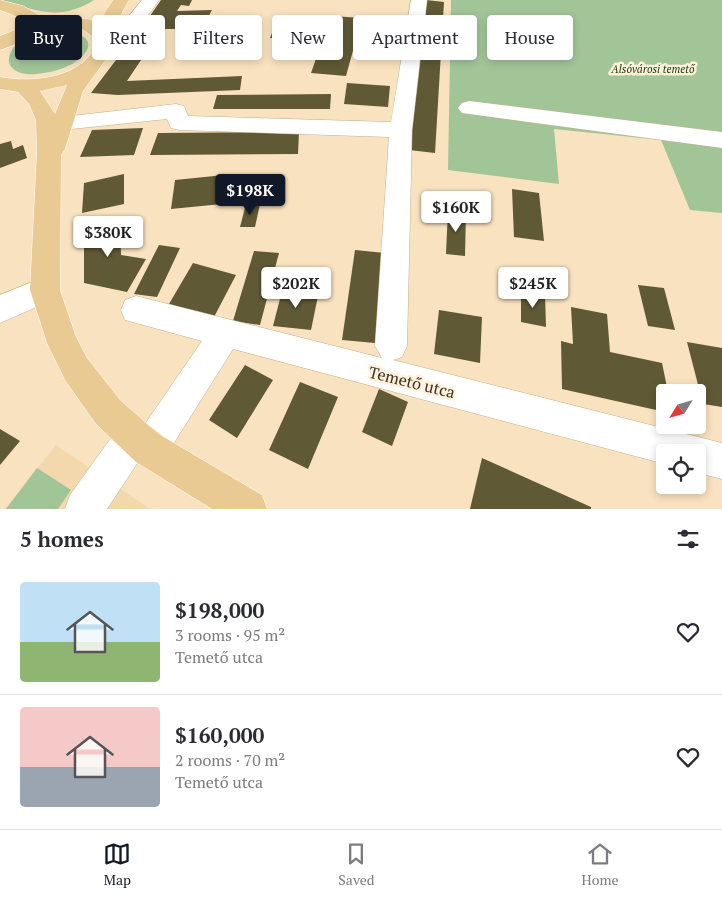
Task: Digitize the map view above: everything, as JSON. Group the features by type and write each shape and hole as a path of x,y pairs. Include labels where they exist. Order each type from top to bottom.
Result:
{"main road":[{"path":"112,15 121,0"},
{"path":"79,15 99,4"},
{"path":"0,5 18,10 27,15"},
{"path":"0,5 9,14 12,25 4,42"},
{"path":"9,86 41,85 72,76 95,61"},
{"path":"48,172 73,90 95,61"},
{"path":"9,86 38,101 47,120 49,152 45,290 63,343 76,369 108,412 142,443 248,509"}],"street":[{"path":"140,15 151,0"},
{"path":"391,346 401,130 419,0"},
{"path":"469,108 722,140"},
{"path":"62,122 176,110 179,123 401,130"},
{"path":"0,309 45,290"},
{"name":"Temető utca","path":"136,310 657,444"},
{"path":"84,509 142,443 226,334"},
{"path":"706,457 722,461"}],"shaded area":[{"path":"56,445 150,509 5,509"}],"green space":[{"path":"0,0 94,0 70,11 47,12"},
{"name":"Alsóvárosi temető","path":"451,0 722,0 722,213 690,210 661,140 554,129 559,184 448,170 450,60 477,60 477,15 451,15"},
{"path":"82,36 87,41 86,51 82,56"},
{"path":"14,47 15,60 77,60 59,70 36,74 23,73 17,71 10,64 10,54"},
{"path":"37,468 71,490 58,509 6,509"}],"building":[{"path":"161,0 192,0 189,6 181,5 177,11 212,10 209,15 175,15 175,29 165,29 165,15 151,15"},
{"path":"426,0 444,2 443,15 424,15"},
{"path":"343,17 353,17 353,51 346,76 311,73 316,60 343,60"},
{"path":"116,60 141,60 127,81 242,76 240,90 118,95 91,93"},
{"path":"419,60 441,60 435,153 409,150"},
{"path":"347,83 390,86 388,107 344,104"},
{"path":"331,94 330,109 213,109 217,95"},
{"path":"143,128 134,155 80,157 92,130"},
{"path":"299,132 298,154 150,155 158,133"},
{"path":"11,141 13,149 23,145 27,158 0,168 0,144"},
{"path":"124,174 124,204 82,213 84,183"},
{"path":"224,175 222,204 171,209 175,180"},
{"path":"512,189 539,193 544,241 514,237"},
{"path":"246,204 260,204 255,227 240,227"},
{"path":"448,209 466,211 465,256 446,254"},
{"path":"120,218 121,255 146,259 127,292 84,283 84,228"},
{"path":"159,245 180,248 157,297 134,294"},
{"path":"355,250 385,253 375,343 342,340"},
{"path":"254,251 279,253 260,325 233,321"},
{"path":"193,263 236,275 214,317 169,304"},
{"path":"638,285 664,288 675,330 648,326"},
{"path":"283,287 319,291 311,330 273,326"},
{"path":"521,290 545,295 546,327 521,322"},
{"path":"571,307 607,314 610,352 662,363 666,384 656,384 656,410 562,389 561,341 573,344"},
{"path":"439,310 482,317 480,363 434,354"},
{"path":"687,342 722,348 722,407 706,404 706,384 698,384"},
{"path":"245,365 273,380 237,438 209,420"},
{"path":"300,382 338,397 308,469 269,450"},
{"path":"379,389 408,402 392,446 362,432"},
{"path":"0,429 20,441 0,465"},
{"path":"482,458 591,507 591,509 470,509"}]}
